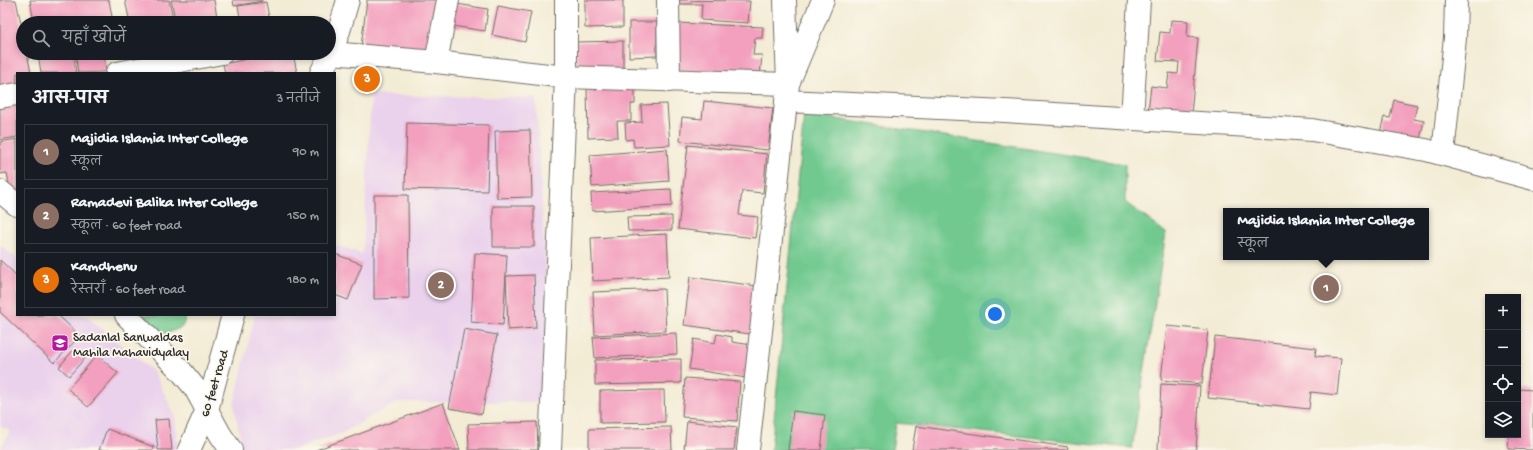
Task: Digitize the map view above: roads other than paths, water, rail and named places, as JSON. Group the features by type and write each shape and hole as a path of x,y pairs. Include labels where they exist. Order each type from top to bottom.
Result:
{"street":[{"path":"336,31 348,0"},
{"path":"436,62 448,0"},
{"path":"550,450 566,77 566,0"},
{"path":"668,0 669,81"},
{"path":"748,450 787,92 785,0"},
{"path":"787,92 823,0"},
{"path":"1132,119 1139,0"},
{"path":"1443,154 1455,38 1456,0"},
{"path":"336,40 436,62 566,77 669,81 1005,111 1312,130 1426,150 1533,179"},
{"path":"122,72 185,60"},
{"path":"321,72 326,60"},
{"path":"0,97 16,94"},
{"path":"0,191 16,204"},
{"path":"127,316 196,388 220,434 231,450"},
{"name":"60 feet road","path":"189,450 207,410 233,316"}],"place":[{"name":"Kamdhenu","path":"367,79"},
{"name":"Ramadevi Balika Inter College","path":"441,285"},
{"name":"Majidia Islamia Inter College","path":"1326,288"},
{"name":"Sadanlal Sanwaldas Mahila Mahavidyalay","path":"60,343"}]}
